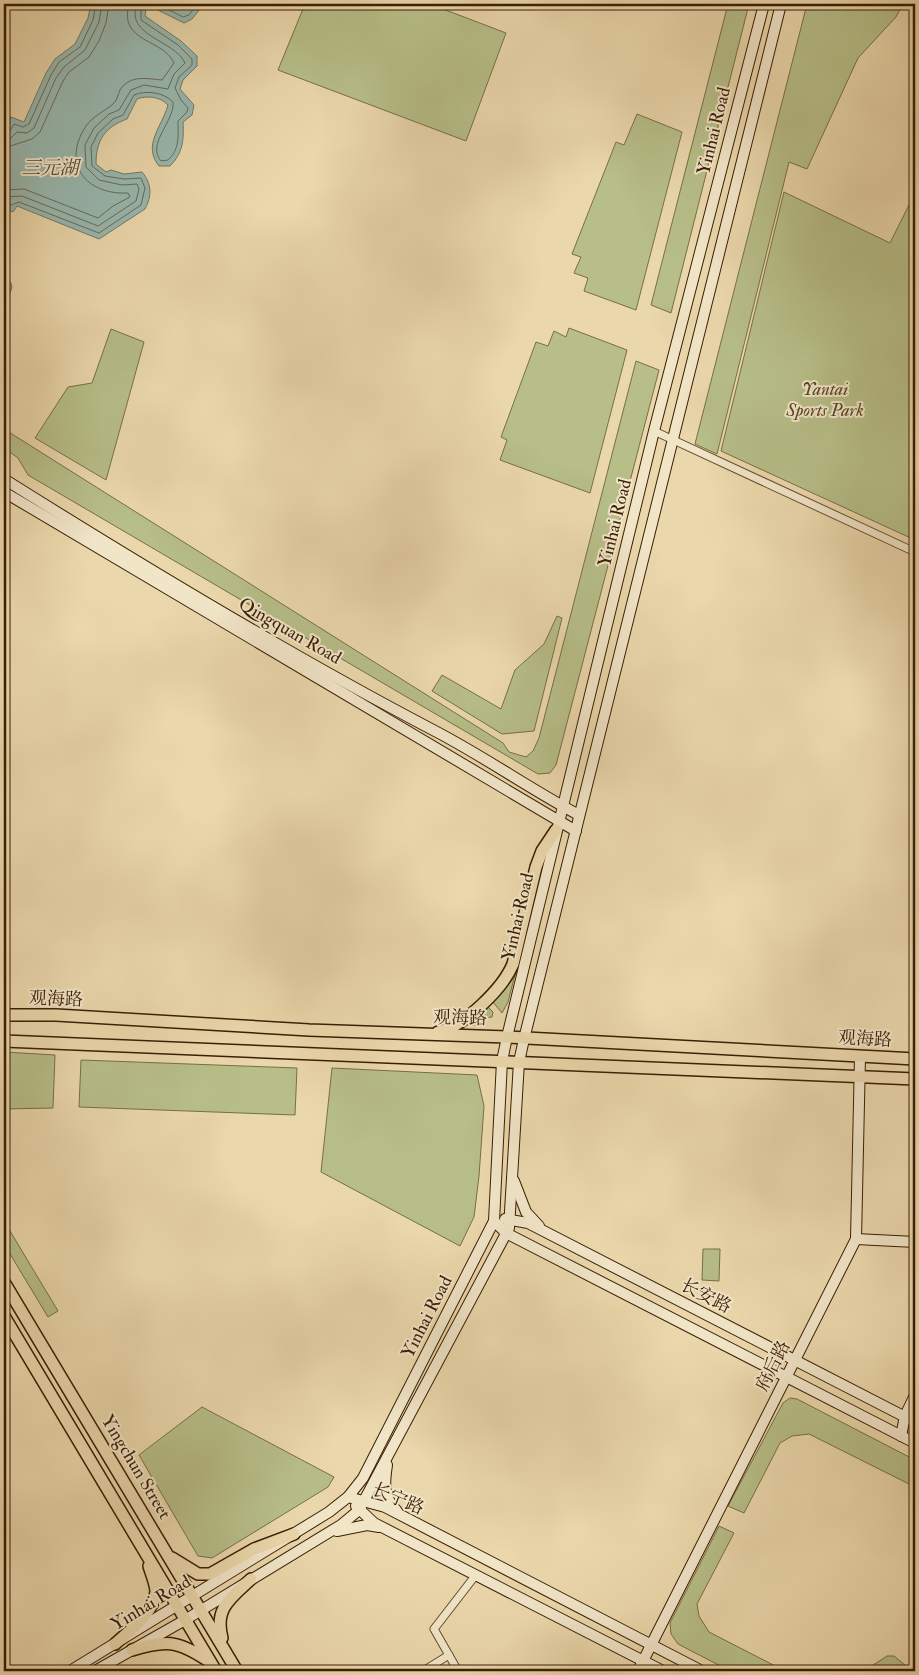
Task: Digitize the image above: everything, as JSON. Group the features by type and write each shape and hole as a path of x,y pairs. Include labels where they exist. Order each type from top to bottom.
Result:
{"main road":[{"name":"Yinhai Road","path":"70,1671 294,1534 348,1497 364,1478 494,1221 502,1061 507,1037 654,431 764,4"},
{"name":"Yinhai Road","path":"95,1671 185,1620 324,1535 363,1506 506,1233 510,1219 519,1062 524,1039 781,4"},
{"name":"Qingquan Road","path":"4,479 393,710 436,731 579,816"},
{"name":"Qingquan Road","path":"4,492 557,826 576,831"},
{"path":"423,1035 446,1030 458,1024 507,976 513,964 536,867 542,851 557,826"},
{"name":"观海路","path":"4,1015 423,1035 507,1037 915,1059"},
{"path":"4,1041 915,1079"},
{"name":"府后路","path":"638,1671 856,1239 860,1057"},
{"path":"512,1176 526,1212 548,1234"},
{"name":"长安路","path":"494,1221 510,1219 528,1223 915,1422"},
{"path":"494,1221 506,1233 915,1443"},
{"path":"856,1239 915,1242"},
{"path":"552,1256 560,1240"},
{"name":"Yingchun Street","path":"4,1282 237,1671"},
{"name":"Yingchun Street","path":"4,1316 213,1667"},
{"path":"901,1436 905,1416 915,1395"},
{"path":"389,1457 386,1475 386,1498 401,1516"},
{"name":"长宁路","path":"348,1497 363,1506 401,1516 702,1671"},
{"name":"长宁路","path":"363,1506 374,1523 663,1671"},
{"path":"409,1541 402,1534 403,1525 408,1522 417,1524"},
{"path":"324,1535 342,1529 368,1525 385,1529"},
{"path":"169,1556 198,1574 210,1574 254,1548 294,1534"},
{"path":"115,1644 153,1603 156,1591 144,1549"},
{"path":"511,1594 519,1577"},
{"path":"224,1650 219,1626 220,1616 233,1596 251,1579"},
{"path":"132,1650 168,1642 186,1648 213,1667"}],"street":[{"path":"654,431 915,552"},
{"path":"458,1671 434,1628 475,1576"},
{"path":"422,1671 449,1655"}],"green space":[{"path":"305,4 430,4 506,33 466,141 278,70"},
{"path":"728,4 749,4 671,313 651,305"},
{"path":"807,4 903,4 896,17 858,58 807,169 789,162 717,454 695,444"},
{"path":"637,114 682,132 636,310 584,291 588,278 574,273 581,257 572,254 616,142 624,145"},
{"name":"Yantai Sports Park","path":"784,192 890,243 915,193 915,540 721,451"},
{"path":"4,280 11,283 12,287 4,310"},
{"path":"569,328 627,350 590,493 500,460 507,440 501,437 536,342 548,346 554,331 566,337"},
{"path":"111,329 144,342 106,480 35,438 68,387 92,383"},
{"path":"636,361 659,370 556,765 550,773 538,774 28,475 18,458 4,448 4,429 503,743 509,752 526,757 533,751 539,738"},
{"path":"557,616 562,618 534,731 502,734 432,691 442,675 501,709 515,670 544,644"},
{"path":"538,872 541,873 508,1002 502,1013 492,1001 507,982"},
{"path":"486,1005 493,1012 492,1017 484,1018 483,1025 470,1025"},
{"path":"4,1052 55,1055 53,1108 4,1109"},
{"path":"81,1060 297,1068 295,1115 79,1107"},
{"path":"332,1068 477,1075 484,1106 479,1176 474,1217 460,1246 321,1172"},
{"path":"4,1221 58,1311 48,1317 4,1244"},
{"path":"703,1249 720,1249 719,1281 702,1280"},
{"path":"790,1398 797,1399 915,1460 915,1487 809,1434 792,1436 780,1443 744,1513 728,1506 783,1403"},
{"path":"202,1407 334,1477 328,1487 212,1558 198,1556 139,1455"},
{"path":"719,1526 734,1533 697,1604 699,1616 709,1632 785,1671 730,1671 678,1644 671,1634 670,1623"},
{"path":"887,1656 894,1656 912,1671 864,1671"}],"water":[{"name":"三元湖","path":"91,4 204,4 192,19 184,23 152,7 146,9 145,16 181,41 197,56 197,66 183,80 180,89 194,105 192,115 183,122 182,146 178,156 170,166 159,166 152,151 155,136 168,105 162,100 149,97 137,99 127,119 113,126 103,136 96,156 96,164 106,172 111,170 124,174 142,172 148,181 150,195 145,209 99,239 17,206 13,212 4,208 4,134 11,117 24,122 46,73 55,59 75,44 88,18"}]}
